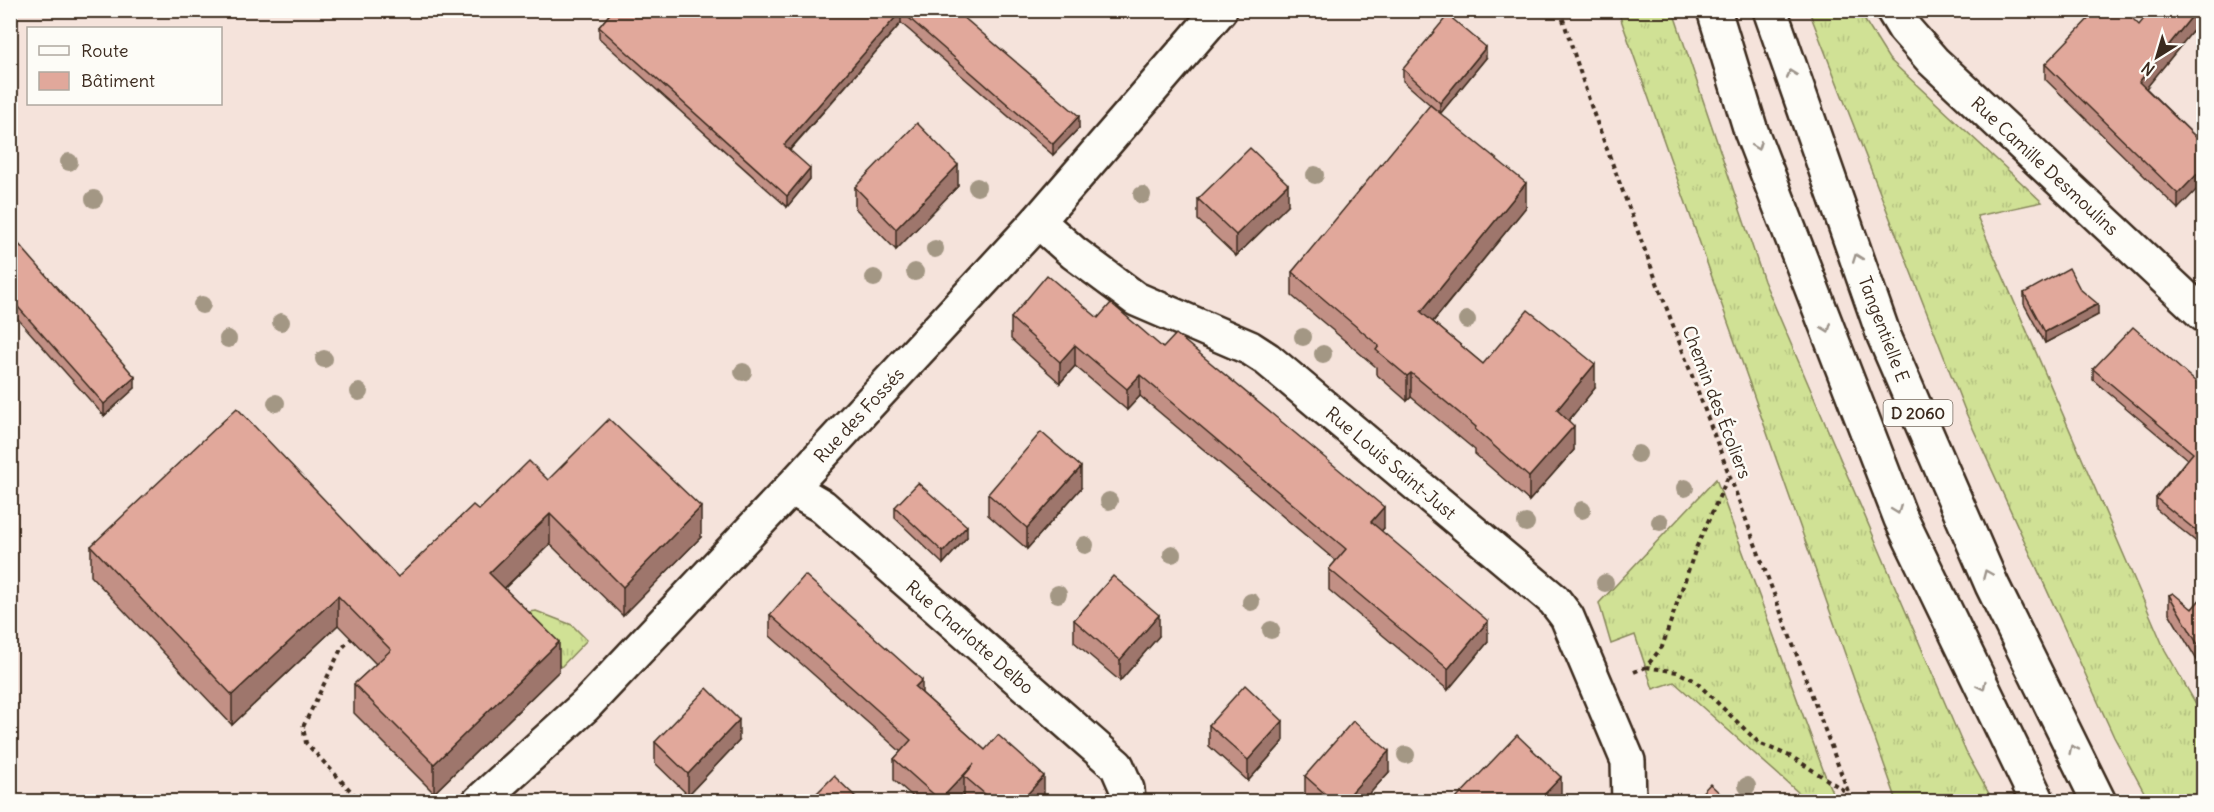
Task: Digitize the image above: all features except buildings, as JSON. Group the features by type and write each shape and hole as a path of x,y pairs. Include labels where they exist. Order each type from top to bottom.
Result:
{"street":[{"name":"Rue des Fossés","path":"479,801 585,706 791,488 1038,221 1221,10"},
{"name":"D 2060","path":"1714,10 1751,131 1901,519 2038,801"},
{"name":"Tangentielle E","path":"1770,10 1884,336 1992,585 2099,801"},
{"name":"Rue Camille Desmoulins","path":"1893,10 1904,28 1933,61 2204,315"},
{"name":"Rue Louis Saint-Just","path":"1038,221 1074,253 1136,299 1250,348 1266,359 1554,600 1567,617 1628,761 1629,801"},
{"name":"Rue Charlotte Delbo","path":"791,488 822,506 1117,766 1127,789 1128,801"}],"path":[{"name":"Chemin des Écoliers","path":"1560,10 1593,112 1852,801"},
{"path":"1730,474 1696,548 1662,647 1646,666 1677,672 1694,680 1759,743 1792,758 1849,793"},
{"path":"357,633 341,649 303,728 306,743 361,801"}],"green space":[{"path":"1618,11 1673,11 1764,281 1966,752 1993,801 1897,801"},
{"path":"1809,11 1859,11 1889,59 2042,202 1977,216 2165,650 2203,716 2203,801 2149,801 2114,737 1966,413"},
{"path":"1716,479 1836,801 1808,801 1674,682 1653,689 1635,635 1611,644 1599,603"},
{"path":"536,611 572,625 587,640 561,667 511,619 521,613"}]}
